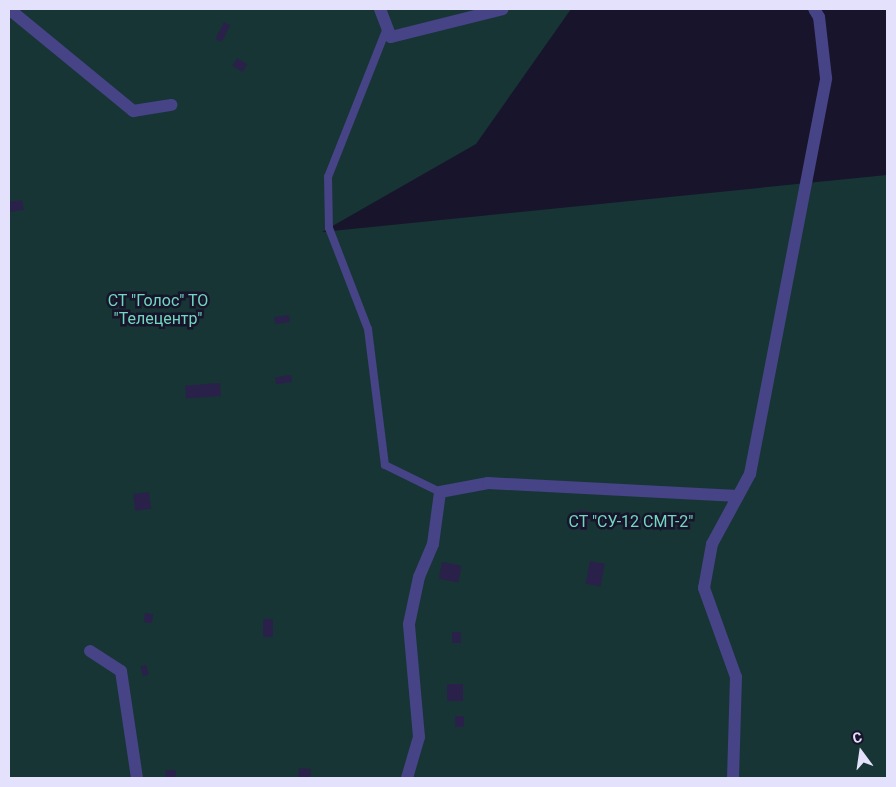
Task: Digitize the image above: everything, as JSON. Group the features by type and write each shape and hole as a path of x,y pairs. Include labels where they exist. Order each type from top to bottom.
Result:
{"street":[{"path":"380,9 392,37 502,9"},
{"path":"733,778 736,677 704,588 712,544 750,474 826,78 819,17 814,9"},
{"path":"9,10 133,111 172,104"},
{"path":"407,778 420,737 409,624 419,577 433,544 440,492 488,483 738,496"},
{"path":"90,651 121,671 137,778"}],"lane":[{"path":"387,28 328,177 329,228 368,329 385,465 440,492"}],"green space":[{"name":"СТ \"СУ-12 СМТ-2\"","path":"9,9 571,9 476,144 322,232 887,175 887,778 9,778"}],"building":[{"path":"224,22 230,25 222,42 215,39"},
{"path":"237,58 247,64 243,72 232,66"},
{"path":"22,200 24,210 9,212 9,202"},
{"path":"289,315 290,322 275,324 274,317"},
{"path":"291,375 292,382 276,384 275,377"},
{"path":"220,383 221,396 186,398 185,385"},
{"path":"149,492 151,509 135,511 133,494"},
{"path":"579,510 590,512 587,531 576,529"},
{"path":"590,561 605,564 600,586 586,584"},
{"path":"442,562 462,566 458,583 439,579"},
{"path":"145,613 153,614 152,623 144,622"},
{"path":"263,619 273,619 273,637 263,637"},
{"path":"452,632 461,632 461,643 452,643"},
{"path":"146,665 149,675 143,676 140,667"},
{"path":"447,684 463,684 463,701 447,701"},
{"path":"455,716 464,716 464,727 455,727"},
{"path":"299,768 311,769 310,778 298,778"},
{"path":"166,770 176,770 175,778 165,778"}],"park label":[{"name":"СТ \"Голос\" ТО \"Телецентр\"","path":"158,310"}]}
